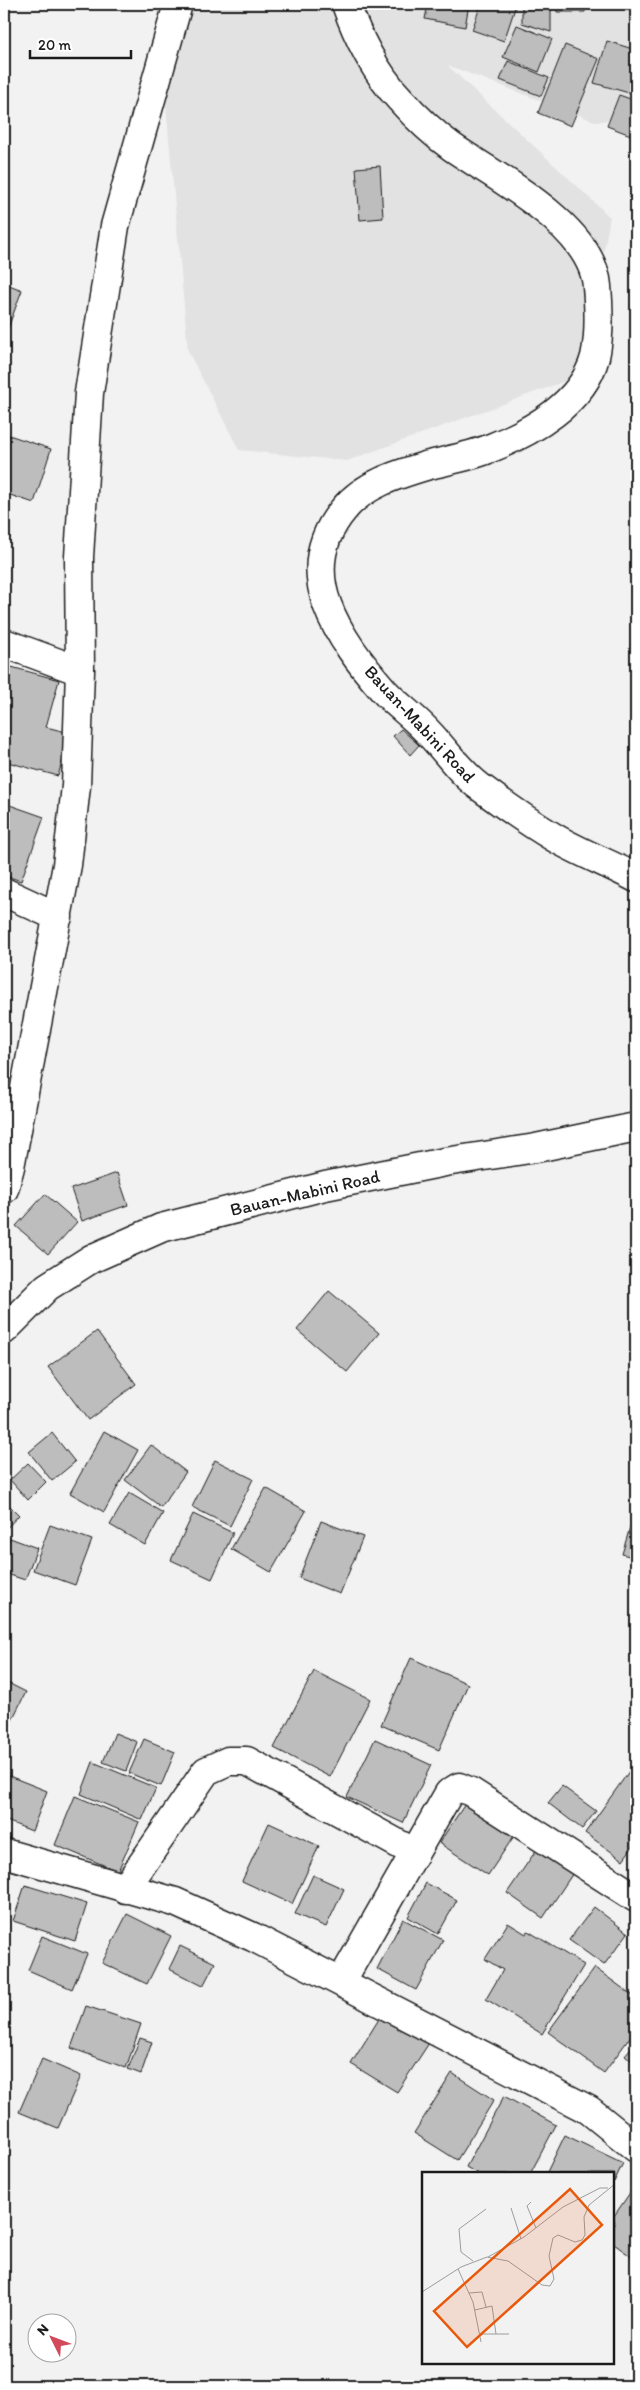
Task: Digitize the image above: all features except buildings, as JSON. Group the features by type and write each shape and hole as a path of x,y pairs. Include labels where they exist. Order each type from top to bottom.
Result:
{"street":[{"path":"4,1190 58,917 67,865 76,786 80,671 80,557 88,392 116,226 178,4"},
{"name":"Bauan-Mabini Road","path":"346,4 373,61 398,98 449,145 553,215 584,251 597,281 598,328 594,359 578,390 557,411 527,431 488,449 400,474 372,486 344,508 327,536 321,560 322,591 330,616 386,692 423,727 477,785 556,838 636,878"},
{"path":"4,643 80,671"},
{"path":"4,892 58,917"},
{"name":"Bauan-Mabini Road","path":"4,1330 47,1287 90,1258 161,1228 325,1186 445,1162 536,1148 636,1127"},
{"path":"124,1889 206,1771 228,1761 247,1760 414,1853"},
{"path":"341,1982 449,1792 459,1787 471,1792 636,1898"},
{"path":"4,1853 124,1889 175,1902 253,1937 589,2110 632,2136"}],"shaded area":[{"path":"157,4 636,4 636,115 597,122 447,65 610,217 582,375 347,461 239,450 188,351"}]}
